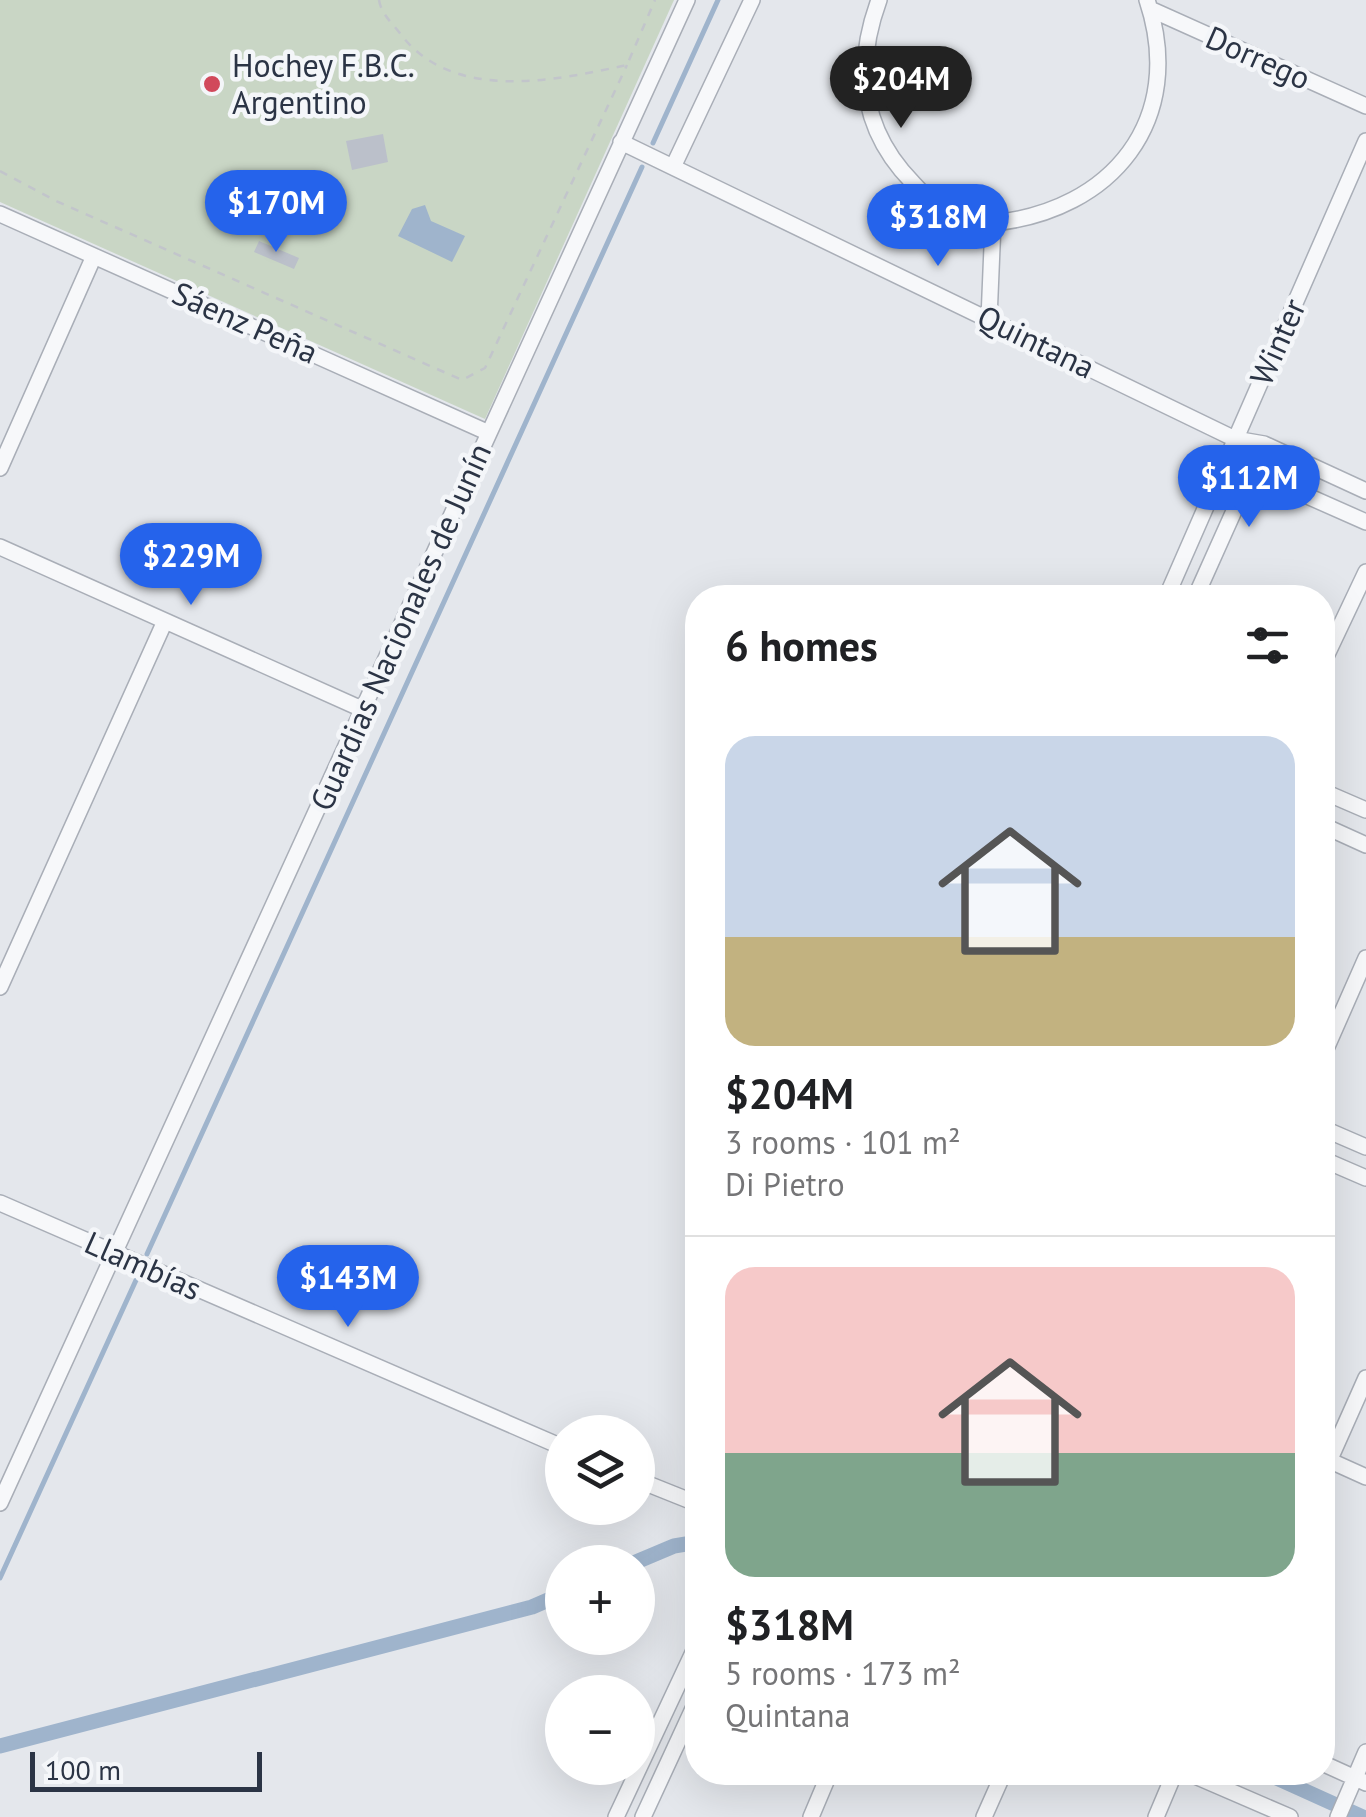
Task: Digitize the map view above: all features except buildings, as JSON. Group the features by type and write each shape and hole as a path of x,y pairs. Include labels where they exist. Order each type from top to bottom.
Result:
{"street":[{"name":"Guardias Nacionales de Junín","path":"0,1503 687,0"},
{"path":"673,167 752,0"},
{"path":"880,0 866,40 862,78 867,113 880,141 900,171 930,202 955,216 994,223 1057,211 1112,176 1134,147 1149,117 1155,82 1148,4"},
{"name":"Dorrego","path":"1148,4 1366,106"},
{"name":"Winter","path":"1172,585 1366,141"},
{"name":"Quintana","path":"621,142 1235,439 1264,444 1366,491"},
{"name":"Sáenz Peña","path":"0,214 489,433"},
{"path":"989,319 994,223"},
{"path":"0,468 94,256"},
{"path":"1235,439 1251,472 1366,522"},
{"path":"1201,585 1264,444"},
{"path":"0,547 364,710"},
{"path":"1335,638 1366,572"},
{"path":"0,987 165,621"},
{"path":"1335,797 1366,810"},
{"path":"1335,832 1366,845"},
{"path":"1335,1028 1366,958"},
{"path":"1335,1134 1366,1147"},
{"path":"1335,1165 1366,1178"},
{"name":"Llambías","path":"0,1204 545,1441"},
{"path":"1335,1441 1366,1378"},
{"path":"1335,1463 1366,1477"},
{"path":"655,1487 685,1499"},
{"path":"616,1817 685,1670"},
{"path":"644,1817 685,1727"},
{"path":"1338,1817 1346,1797 1360,1780 1366,1752"},
{"path":"1335,1769 1360,1780"},
{"path":"811,1817 825,1785"},
{"path":"984,1817 998,1785"},
{"path":"1156,1817 1170,1785"},
{"path":"1216,1785 1290,1817"}],"path":[{"path":"379,0 410,48 446,73 545,82 627,65"},
{"path":"0,171 56,201 462,380 485,368 656,0"}],"green space":[{"path":"0,0 674,0 485,419 0,202"}],"water":[{"path":"425,205 431,221 465,236 452,262 398,236 412,209"}],"waterway":[{"path":"653,143 718,0"},
{"path":"147,1254 642,167"},
{"path":"0,1578 137,1278"},
{"path":"655,1554 685,1544"},
{"path":"0,1746 545,1601"},
{"path":"1292,1785 1363,1817"}],"place":[{"name":"Hochey F.B.C. Argentino","path":"212,84"}]}
